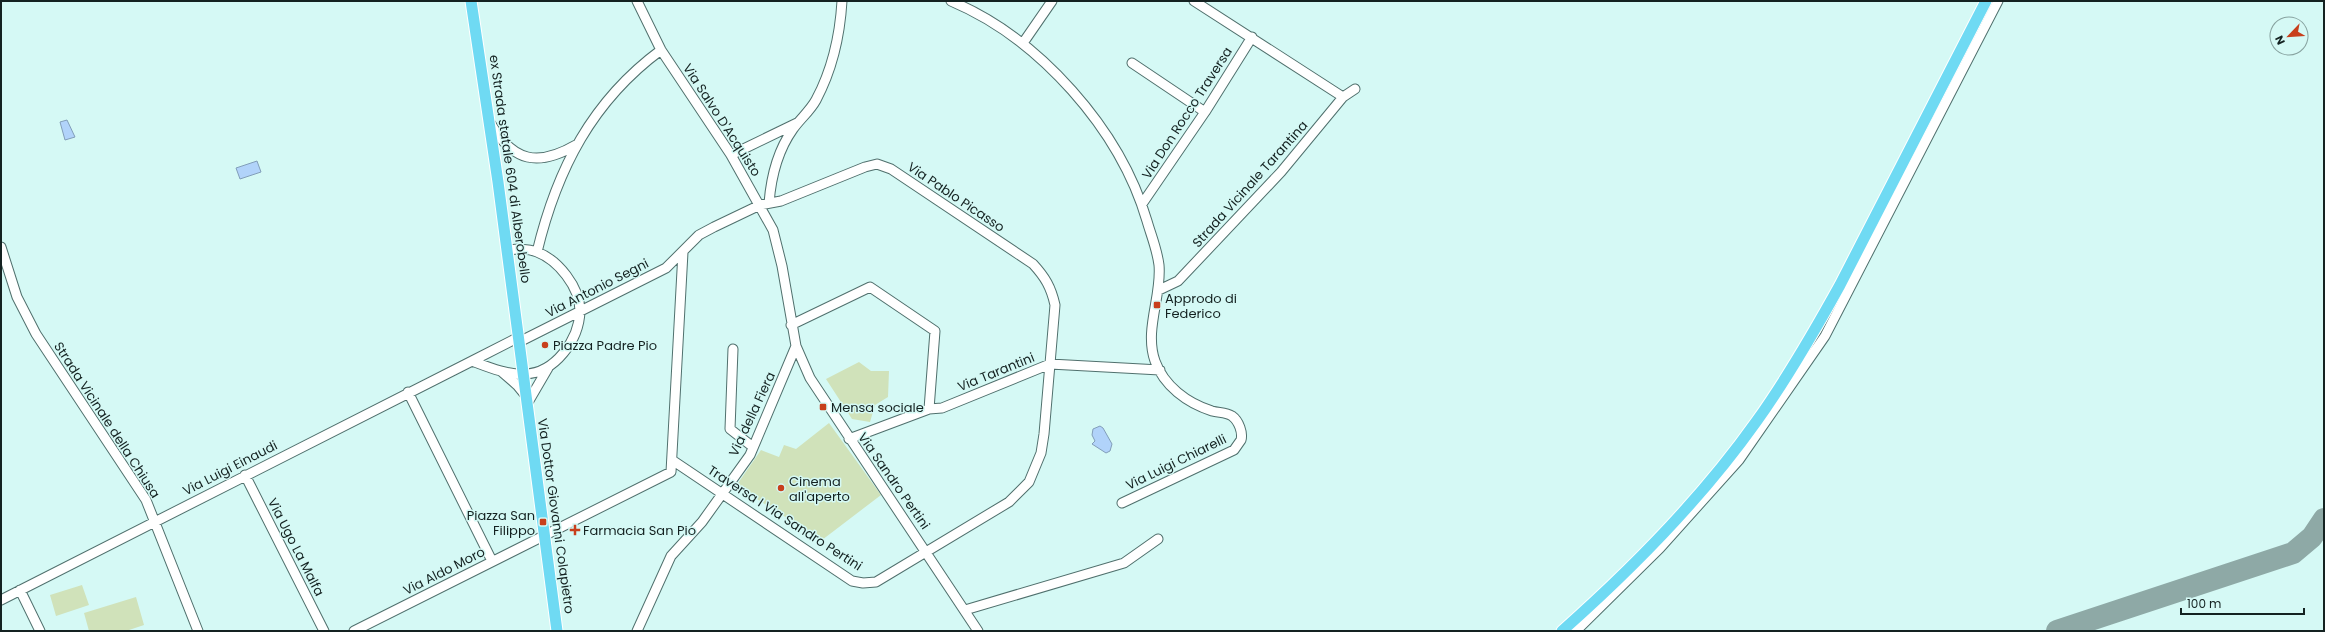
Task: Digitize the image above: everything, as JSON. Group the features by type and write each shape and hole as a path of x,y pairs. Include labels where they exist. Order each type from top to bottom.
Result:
{"main road":[{"name":"ex Strada statale 604 di Alberobello","path":"471,1 490,123 524,375"},
{"path":"1562,631 1619,578 1673,521 1734,452 1760,416 1814,331 1840,285 1986,1"},
{"name":"Via Dottor Giovanni Colapietro","path":"524,375 557,631"}],"street":[{"name":"Via Salvo D'Acquisto","path":"637,1 661,50 764,204"},
{"path":"764,204 782,148 815,101 826,78 837,38 842,1"},
{"name":"Via Luigi Chiarelli","path":"951,1 975,13 1023,43 1057,75 1085,106 1111,143 1142,204 1159,264 1159,290 1152,337 1155,360 1165,379 1185,399 1203,408 1234,417 1240,427 1241,440 1234,450 1122,503"},
{"path":"1023,43 1052,1"},
{"path":"1194,1 1343,97"},
{"path":"1576,631 1636,573 1739,460 1825,336 1998,1"},
{"name":"Via Don Rocco Traversa","path":"1142,204 1205,112 1252,37"},
{"path":"537,252 555,190 577,144 609,98 639,66 661,50"},
{"path":"1132,63 1205,112"},
{"name":"Strada Vicinale Tarantina","path":"1159,290 1178,281 1281,172 1343,97 1355,89"},
{"path":"731,154 800,121"},
{"path":"490,123 508,148 528,158 552,156 577,144"},
{"name":"Via Pablo Picasso","path":"683,252 699,235 764,204 781,201 872,165 881,165 892,169 1033,264 1044,276 1052,288 1055,305 1047,412 1041,453 1029,482 1009,502 926,551"},
{"name":"Via Sandro Pertini","path":"764,204 777,243 796,346 818,391 978,631"},
{"name":"Strada Vicinale della Chiusa","path":"1,247 17,297 29,322 75,394 137,485 154,521 198,631"},
{"path":"500,371 518,386 527,400 549,367 566,349 577,324 580,312 574,291 563,271 537,252 524,248 507,250"},
{"path":"672,460 683,252"},
{"name":"Via Antonio Segni","path":"519,339 580,312 666,268 683,252"},
{"path":"791,325 870,287 936,331 929,409"},
{"name":"Via Luigi Einaudi","path":"1,600 408,392 519,339"},
{"name":"Via della Fiera","path":"636,631 671,556 702,522 724,493 753,447 796,346"},
{"path":"733,349 730,429 753,447"},
{"path":"472,361 500,371 524,375 549,367"},
{"name":"Via Tarantini","path":"849,439 929,409 942,408 1050,364 1160,370"},
{"path":"408,392 492,561"},
{"name":"Traversa I Via Sandro Pertini","path":"672,460 724,493 852,581 863,583 876,582 926,551"},
{"name":"Via Aldo Moro","path":"354,631 545,534 666,476 671,472 672,460"},
{"name":"Via Ugo La Malfa","path":"245,475 324,631"},
{"path":"965,610 1124,563 1158,539"},
{"path":"20,590 40,631"}],"green space":[{"path":"859,362 871,371 889,371 888,397 875,405 870,422 852,419 826,379"},
{"path":"829,423 881,495 822,540 736,486 761,450 779,457 784,445 796,449"},
{"path":"82,585 89,605 56,616 50,595"},
{"path":"136,597 144,625 126,631 89,631 84,613"}],"water":[{"path":"67,120 75,137 65,140 60,122"},
{"path":"257,161 261,172 240,179 236,168"},
{"path":"1100,426 1103,428 1112,444 1110,451 1106,453 1092,444 1095,441 1092,435 1093,429"}],"taxiway":[{"path":"2057,631 2293,553 2312,537 2324,519"}],"place":[{"name":"Approdo di Federico","path":"1157,305"},
{"name":"Piazza Padre Pio","path":"545,345"},
{"name":"Mensa sociale","path":"823,407"},
{"name":"Cinema all'aperto","path":"781,488"},
{"name":"Piazza San Filippo","path":"543,522"},
{"name":"Farmacia San Pio","path":"575,530"}]}
